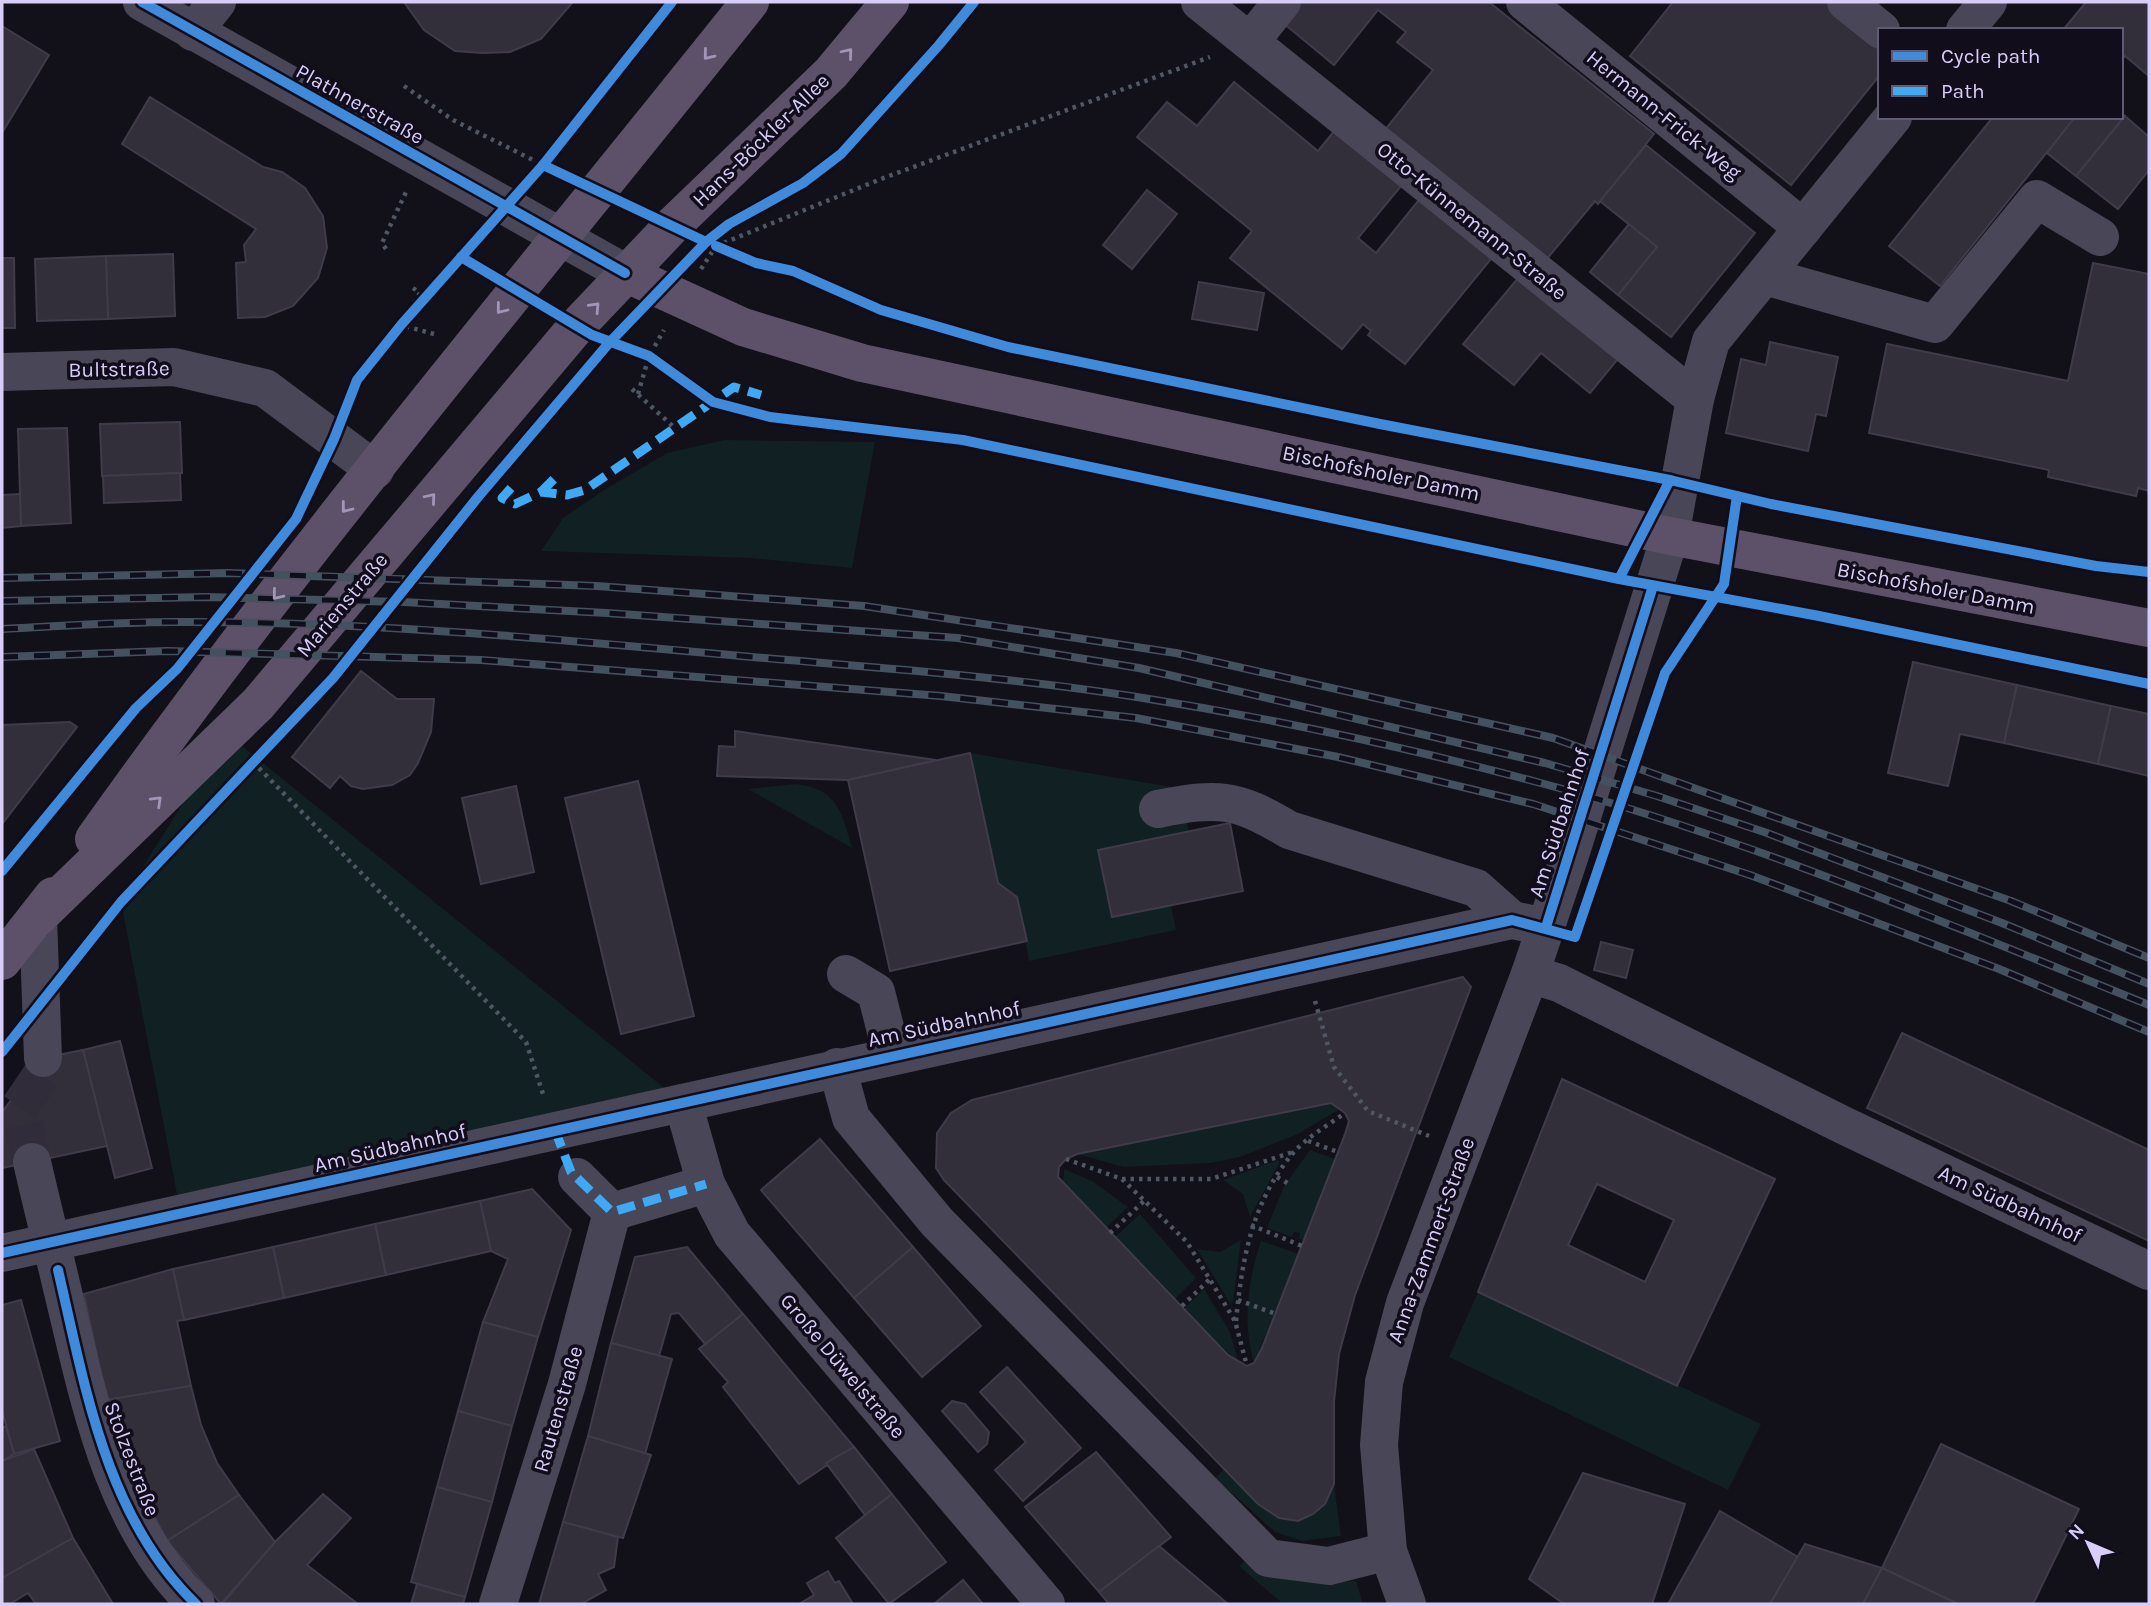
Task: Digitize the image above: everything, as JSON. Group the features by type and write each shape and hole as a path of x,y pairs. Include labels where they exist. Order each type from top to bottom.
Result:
{"main road":[{"path":"561,238 750,2"},
{"name":"Hans-Böckler-Allee","path":"625,273 831,73 890,2"},
{"name":"Marienstraße","path":"2,961 38,917 186,709 561,238"},
{"name":"Marienstraße","path":"38,917 258,704 543,365 625,273"},
{"name":"Bischofsholer Damm","path":"625,273 743,327 862,363 1670,536 2149,628"}],"street":[{"name":"Plathnerstraße","path":"142,2 561,238"},
{"path":"193,32 217,2"},
{"name":"Otto-Künnemann-Straße","path":"1200,2 1695,399"},
{"path":"1250,42 1282,2"},
{"name":"Hermann-Frick-Weg","path":"1525,2 1803,228"},
{"path":"1846,2 1878,28"},
{"path":"1967,28 1987,2"},
{"path":"1891,119 1765,276 1935,324 2038,199 2100,237"},
{"path":"561,238 625,273"},
{"name":"Am Südbahnhof","path":"2,1253 1307,965 1529,923 1670,536 1695,399 1711,341 1765,276"},
{"name":"Bultstraße","path":"2,372 174,367 265,388 375,470"},
{"path":"1158,809 1203,800 1234,802 1289,830 1476,888 1529,923"},
{"path":"38,917 43,1058"},
{"name":"Anna-Zammert-Straße","path":"1407,1604 1388,1551 1379,1445 1384,1382 1405,1303 1530,974 1529,923"},
{"path":"846,974 876,992 892,1055"},
{"name":"Am Südbahnhof","path":"1530,974 1559,983 1843,1125 2149,1271"},
{"path":"837,1067 851,1118 937,1222 1268,1558 1329,1566 1388,1551"},
{"name":"Große Düwelstraße","path":"683,1103 706,1184 732,1234 1046,1604"},
{"name":"Stolzestraße","path":"33,1162 95,1428 139,1531 181,1590 196,1604"},
{"path":"577,1177 612,1212 706,1184"},
{"name":"Rautenstraße","path":"498,1604 567,1384 612,1212"}],"path":[{"path":"659,290 706,242 716,246 881,179 1250,42"},
{"path":"404,86 453,120 543,165"},
{"path":"386,249 382,243 421,160"},
{"path":"413,288 420,293 401,325 433,334 441,325"},
{"path":"638,394 649,356"},
{"path":"632,389 676,429"},
{"path":"253,761 526,1042 555,1130"},
{"path":"1307,965 1334,1067 1367,1111 1430,1137"},
{"path":"1236,1321 1241,1265 1251,1225 1294,1152 1345,1113"},
{"path":"1308,1141 1338,1152"},
{"path":"1066,1158 1122,1180 1210,1179 1294,1152"},
{"path":"1277,1177 1289,1184"},
{"path":"1122,1180 1187,1242 1236,1321 1247,1366"},
{"path":"1110,1233 1144,1201"},
{"path":"1251,1225 1302,1246"},
{"path":"1182,1306 1211,1278"},
{"path":"1238,1300 1276,1314"}],"shaded area":[{"path":"724,440 875,442 852,568 751,558 541,551 563,518 604,490 667,453"},
{"path":"225,736 242,746 683,1103 181,1215 121,902"},
{"path":"970,753 1178,788 1189,832 1098,850 1112,917 1171,905 1176,930 1029,961 1017,898 998,883"},
{"path":"796,784 821,791 830,797 841,813 852,848 748,789"},
{"path":"1331,1103 1340,1109 1298,1134 1240,1157 1211,1163 1124,1167 1077,1154"},
{"path":"1310,1150 1336,1159 1304,1240 1299,1239 1300,1233 1294,1232 1292,1237 1267,1228 1284,1186"},
{"path":"1278,1160 1280,1162 1250,1217 1243,1194 1223,1180"},
{"path":"1064,1169 1092,1181 1128,1207 1106,1228 1063,1184"},
{"path":"1140,1214 1196,1278 1175,1299 1115,1237"},
{"path":"1241,1240 1233,1302 1230,1303 1197,1249 1220,1252"},
{"path":"1261,1241 1299,1254 1254,1363 1248,1333 1248,1302"},
{"path":"1204,1289 1230,1332 1239,1364 1184,1309"},
{"path":"1478,1292 1761,1424 1728,1490 1449,1357"},
{"path":"1224,1469 1266,1508 1298,1521 1334,1484 1341,1536 1302,1541 1275,1532 1215,1478"},
{"path":"1247,1559 1274,1575 1287,1579 1312,1582 1356,1581 1363,1604 1283,1604 1239,1566"}],"building":[{"path":"404,2 573,2 541,39 510,52 482,53 455,51 424,30"},
{"path":"1291,2 1489,2 1654,134 1598,204 1595,201 1546,260 1384,131 1433,70 1397,42 1406,32 1378,10 1334,65 1277,18"},
{"path":"1673,2 1829,2 1878,40 1878,77 1791,185 1630,56"},
{"path":"2086,2 2149,2 2149,76 2125,56 2123,58 2123,28 2065,28"},
{"path":"2,26 49,55 2,133"},
{"path":"1234,82 1318,151 1340,124 1407,179 1358,238 1376,253 1423,195 1495,254 1405,364 1368,335 1371,331 1363,324 1342,349 1230,258 1252,231 1137,137 1167,102 1197,126"},
{"path":"150,97 263,167 282,172 305,188 323,216 327,248 318,278 293,306 265,317 238,318 236,263 246,262 244,245 256,229 122,144"},
{"path":"2125,116 2149,137 2149,170 2118,209 2076,176"},
{"path":"1991,119 2073,119 1940,286 1889,246"},
{"path":"2073,119 2123,119 2076,176 2047,153"},
{"path":"1646,145 1755,233 1671,337 1618,295 1657,247 1600,201"},
{"path":"1147,190 1177,214 1132,269 1103,245"},
{"path":"1629,224 1657,247 1618,295 1590,272"},
{"path":"173,254 175,316 108,319 106,256"},
{"path":"106,256 108,319 37,321 35,259"},
{"path":"2,258 14,258 15,328 2,328"},
{"path":"2093,263 2149,274 2149,491 2138,488 2136,496 2048,477 2049,470 1869,433 1887,344 2068,381"},
{"path":"1524,271 1622,354 1590,393 1541,353 1514,385 1463,344"},
{"path":"1199,282 1264,293 1257,330 1192,319"},
{"path":"1770,342 1838,357 1826,416 1816,414 1808,451 1726,433 1741,359 1766,365"},
{"path":"180,422 182,473 102,476 100,424"},
{"path":"67,428 71,523 21,526 18,429"},
{"path":"180,473 181,500 104,503 103,476"},
{"path":"20,494 21,526 2,528 2,495"},
{"path":"1913,662 2017,685 2004,743 1960,734 1948,786 1888,773"},
{"path":"361,671 397,699 434,699 431,732 410,775 392,785 363,789 351,786 340,776 330,788 292,757"},
{"path":"2017,685 2111,706 2098,764 2004,743"},
{"path":"2111,706 2149,714 2149,776 2098,764"},
{"path":"70,722 77,727 2,824 2,725"},
{"path":"735,731 936,760 848,780 717,776 719,746 735,747"},
{"path":"970,753 998,883 1017,897 1027,941 890,971 848,780"},
{"path":"638,781 694,1016 621,1034 565,798"},
{"path":"516,786 534,872 481,884 462,798"},
{"path":"1230,823 1243,891 1112,917 1098,850"},
{"path":"1601,942 1633,950 1626,978 1594,970"},
{"path":"1463,977 1471,987 1355,1295 1339,1354 1334,1402 1334,1484 1325,1504 1298,1521 1279,1518 1258,1504 944,1180 936,1168 937,1133 951,1113 972,1100","holes":["1331,1103 1345,1113 1349,1121 1345,1134 1262,1348 1254,1363 1247,1366 1228,1355 1058,1177 1059,1167 1066,1159 1077,1154"]},
{"path":"1902,1033 2149,1150 2149,1241 1867,1108"},
{"path":"120,1041 152,1168 115,1178 83,1050"},
{"path":"83,1050 107,1146 2,1168 2,1112 43,1058"},
{"path":"1562,1079 1775,1179 1677,1386 1478,1292","holes":["1597,1184 1674,1220 1645,1282 1568,1245"]},
{"path":"820,1139 913,1247 854,1298 761,1190"},
{"path":"532,1189 571,1230 538,1337 483,1322 508,1259 491,1251 480,1201"},
{"path":"480,1201 491,1251 386,1275 375,1224"},
{"path":"375,1224 386,1275 284,1298 273,1247"},
{"path":"273,1247 284,1298 184,1320 173,1269"},
{"path":"687,1247 743,1314 706,1345 679,1313 671,1314 659,1356 611,1343 635,1257"},
{"path":"913,1247 981,1326 922,1377 854,1298"},
{"path":"173,1269 184,1320 177,1321 191,1386 106,1400 84,1294"},
{"path":"21,1300 60,1441 14,1454 2,1410 2,1305"},
{"path":"743,1314 854,1447 799,1484 723,1387 728,1382 699,1349"},
{"path":"483,1322 538,1337 512,1426 458,1411"},
{"path":"611,1343 672,1359 645,1454 588,1436"},
{"path":"1007,1367 1081,1448 1023,1501 995,1470 1026,1442 980,1392"},
{"path":"191,1386 201,1425 217,1463 239,1495 167,1541 123,1453 106,1400"},
{"path":"952,1401 965,1404 989,1432 987,1444 978,1452 942,1411"},
{"path":"458,1411 512,1426 492,1502 437,1487"},
{"path":"6,1426 14,1454 2,1461 2,1428"},
{"path":"588,1436 651,1455 623,1538 563,1522"},
{"path":"1941,1444 2079,1509 2033,1604 1958,1604 1882,1568"},
{"path":"854,1447 892,1494 865,1515 826,1463"},
{"path":"34,1449 73,1538 2,1578 2,1461"},
{"path":"1096,1452 1171,1537 1099,1592 1025,1507"},
{"path":"1583,1473 1685,1504 1652,1604 1564,1604 1529,1579"},
{"path":"437,1487 492,1502 465,1597 411,1582"},
{"path":"323,1494 351,1518 307,1565 358,1604 222,1604 275,1542"},
{"path":"892,1494 946,1562 889,1604 836,1538"},
{"path":"239,1495 275,1542 221,1604 167,1541"},
{"path":"1720,1511 1798,1557 1770,1604 1668,1604"},
{"path":"563,1522 618,1537 614,1567 598,1574 606,1590 581,1604 539,1604"},
{"path":"73,1538 113,1604 36,1604 28,1593 10,1604 2,1604 2,1578"},
{"path":"1805,1544 1882,1568 1863,1604 1770,1604"},
{"path":"1159,1546 1228,1604 1109,1604 1099,1592"},
{"path":"1882,1568 1958,1604 1863,1604"},
{"path":"828,1571 835,1583 839,1581 853,1604 799,1604 814,1595 807,1583"},
{"path":"963,1580 983,1604 934,1604"},
{"path":"417,1584 465,1597 463,1604 411,1604"}],"tunnel":[{"path":"32,1162 19,1108 42,1074 43,1058"}],"railway":[{"path":"2,578 229,573 597,586 864,606 1176,653 1553,738 2011,901 2149,958"},
{"path":"2,601 206,597 403,602 607,613 958,638 1139,668 1545,763 1657,796 1767,833 2002,923 2149,984"},
{"path":"2,629 166,622 401,629 541,638 945,674 1089,690 1187,705 1388,745 1615,804 1846,884 2149,1005"},
{"path":"2,657 167,651 481,660 941,696 1136,718 1338,757 1533,804 1750,875 1999,969 2149,1032"}],"marked path":[{"path":"511,488 502,498 515,504 541,492 567,495 585,490 734,387 761,395"},
{"path":"541,492 555,478"},
{"path":"555,1130 571,1172 612,1212 706,1184"}],"cycle path":[{"path":"142,2 625,273"},
{"path":"2,871 136,708 177,669 296,519 334,439 357,380 401,325 543,165 672,2"},
{"path":"2,1052 121,902 333,678 478,497 609,343 706,242 729,224 803,183 841,154 974,2"},
{"path":"543,165 706,242"},
{"path":"716,246 756,263 793,271 881,310 1008,347 1380,424 1670,480 1771,504 2096,566 2149,572"},
{"path":"461,257 592,335 649,356 713,402 770,417 963,440 1619,579 1819,616 2149,684"},
{"path":"1619,579 1670,480"},
{"path":"2,1253 1512,920 1575,937 1665,673 1724,584 1737,496"},
{"path":"1546,927 1653,586"},
{"path":"58,1270 90,1404 120,1491 140,1532 165,1570 196,1604"}]}
